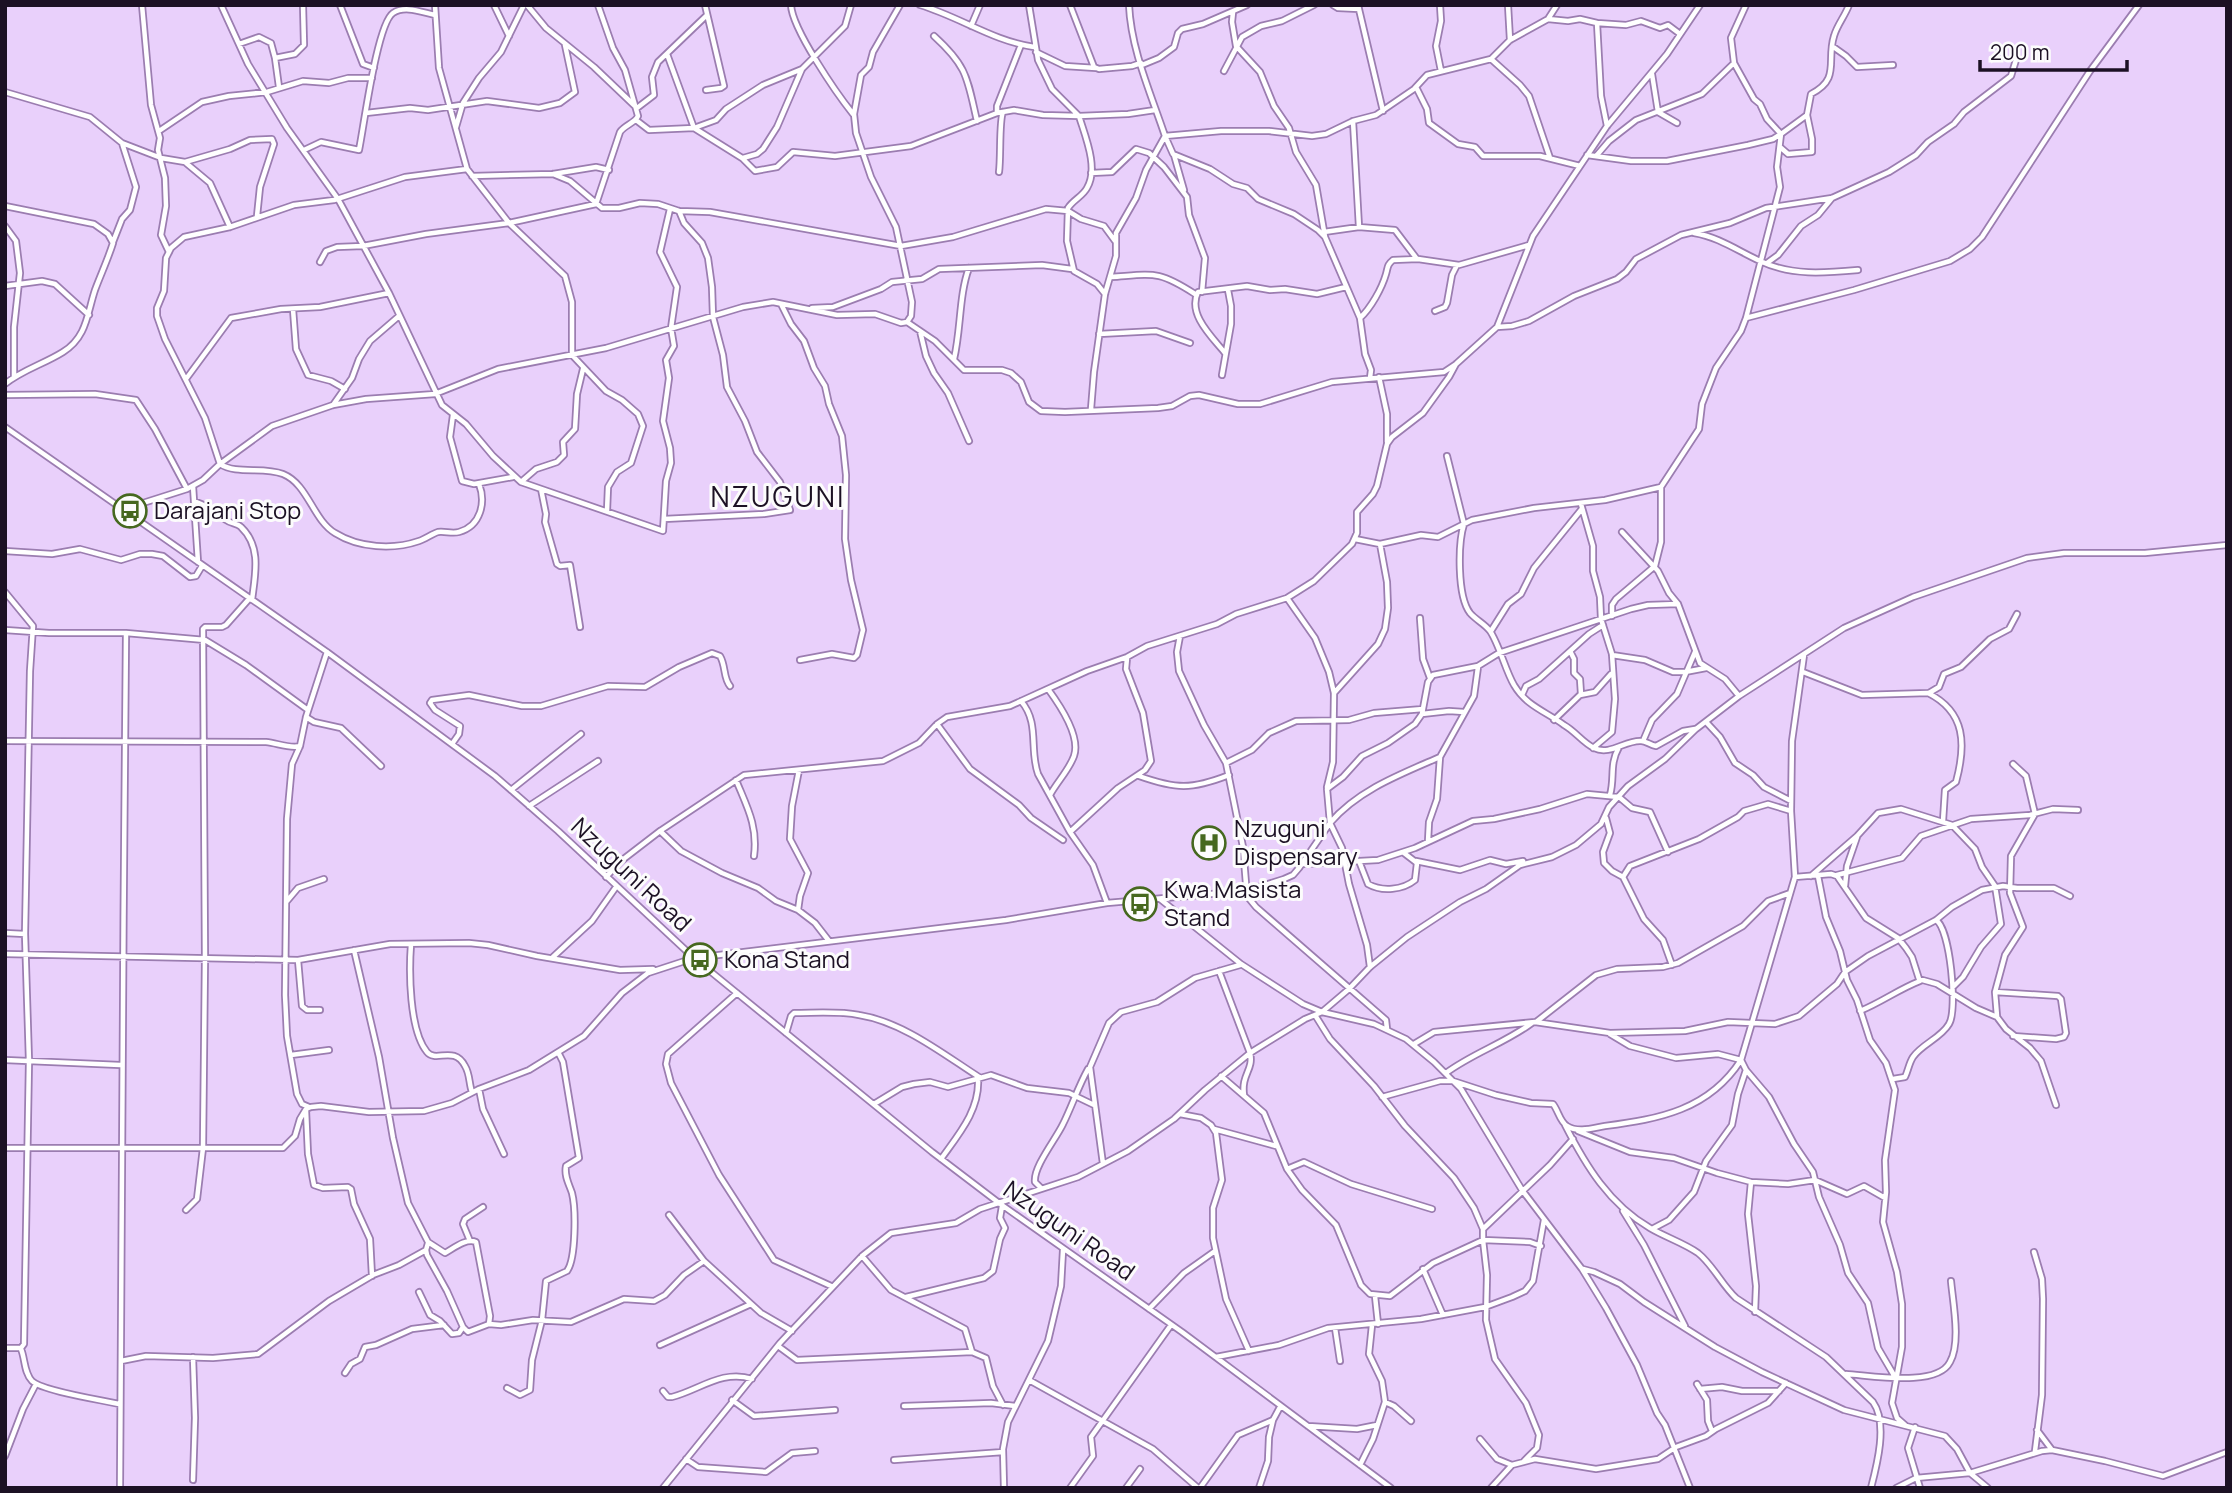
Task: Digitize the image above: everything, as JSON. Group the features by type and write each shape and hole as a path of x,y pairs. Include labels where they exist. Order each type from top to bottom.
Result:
{"street":[{"path":"142,5 152,105 159,131 158,150 166,197 161,235 169,252"},
{"path":"221,5 248,64 287,128 338,199 389,293 442,405 466,424 493,456 521,482 663,531 666,481 671,463 669,441 663,421 669,377 666,357 674,346 671,328 677,287 660,252 670,209"},
{"path":"275,58 295,54 304,45 303,5"},
{"path":"340,5 363,64 374,68"},
{"path":"435,5 437,59 467,169 509,223 556,266 567,281 572,302 572,355 606,391 632,408 643,426 631,463 617,472 608,487 607,512"},
{"path":"494,5 509,37"},
{"path":"456,127 463,103 479,78 502,52 526,5 538,21 594,67 637,108"},
{"path":"598,5 613,48 625,70 637,108 636,120"},
{"path":"705,5 724,86 706,90"},
{"path":"791,5 793,18 814,57 837,94 854,114"},
{"path":"742,158 757,154 763,149 775,132 802,69 845,26 851,5"},
{"path":"900,5 873,52 869,67 861,75 854,114 856,133 877,191 894,222 901,246 913,309 907,322"},
{"path":"920,5 1003,41 1035,49 1063,65 1096,68 1132,66 1159,58 1174,47 1182,29 1203,24 1247,5"},
{"path":"971,26 980,5"},
{"path":"1029,5 1035,49 1052,89 1079,116 1087,143 1091,173 1088,187 1068,211 1067,241 1072,269 1097,284 1105,294"},
{"path":"1070,5 1096,68"},
{"path":"1129,5 1130,26 1155,110 1173,154 1188,202 1189,215 1205,258 1202,292"},
{"path":"1224,71 1240,39 1250,32 1282,22 1314,5"},
{"path":"1334,5 1338,8 1359,7 1383,111"},
{"path":"1440,5 1441,22 1436,46 1441,71"},
{"path":"1507,5 1510,40"},
{"path":"1165,136 1221,131 1312,136 1326,134 1383,111 1416,88 1424,77 1491,59 1510,40 1548,19 1557,5"},
{"path":"121,510 190,488 272,426 333,405 366,399 435,394 498,369 572,355 759,303 781,303 838,315 875,314 901,323 907,322 935,341 967,371 1002,370 1012,373 1021,382 1029,402 1041,411 1158,408 1172,406 1199,395 1238,404 1260,404 1332,382 1435,374 1456,364 1497,327 1529,245 1587,155 1700,5"},
{"path":"1612,615 1614,603 1655,566 1660,550 1661,487 1699,429 1702,404 1716,368 1741,331 1764,263 1773,206 1780,187 1777,167 1781,134 1765,117 1760,104 1754,99 1734,63 1731,38 1746,5"},
{"path":"1780,146 1788,154 1812,152 1807,115 1810,97 1821,89 1831,73 1831,46 1849,5"},
{"path":"2127,6 2137,7"},
{"path":"1746,318 1950,261 1970,249 1982,237 2090,71 2137,7"},
{"path":"304,150 321,142 358,150 384,23 397,8 435,15"},
{"path":"1233,12 1236,46 1260,72 1274,106 1289,128 1296,152 1316,185 1325,234 1360,318 1365,354 1371,370 1370,378"},
{"path":"637,108 653,96 654,71 660,59 707,15"},
{"path":"1548,19 1626,24 1641,21 1660,28 1668,25 1680,34"},
{"path":"1597,23 1601,96 1608,126"},
{"path":"934,36 962,66 977,121"},
{"path":"240,44 256,37 271,43 279,87"},
{"path":"366,113 410,108 428,110 463,103 500,101 535,109 560,103 575,92 565,45"},
{"path":"999,172 1002,137 1000,112 997,107 1021,45"},
{"path":"1831,46 1857,67 1893,65"},
{"path":"667,54 694,128 742,158 752,169 759,171 777,167 793,152 835,156 919,144 1000,112 1020,110 1043,115 1079,116 1155,110"},
{"path":"1491,59 1529,96 1550,158"},
{"path":"1497,327 1529,321 1574,296 1617,279 1636,259 1690,232 1730,223 1773,206 1832,198 1889,172 1916,155 1928,142 1954,124 1964,112 2011,76 2016,60"},
{"path":"1597,155 1606,143 1636,120 1702,94 1734,63"},
{"path":"636,120 649,130 694,128 716,120 726,109 761,86 802,69"},
{"path":"1651,73 1658,111 1678,123"},
{"path":"159,131 202,102 267,92 303,81 329,83 348,78 372,78"},
{"path":"1416,88 1427,109 1429,124 1458,144 1475,147 1486,158 1550,158 1580,166"},
{"path":"5,92 90,117 122,143 161,158 185,162 230,149 250,140 272,139 274,144 260,187 257,216"},
{"path":"1587,155 1630,161 1671,160 1760,142 1781,134 1807,115"},
{"path":"596,204 620,132 626,124 636,120"},
{"path":"1353,121 1359,228"},
{"path":"1091,409 1099,334 1105,294 1116,256 1117,230 1136,198 1145,173 1165,136"},
{"path":"5,384 14,376 70,347 82,333 122,219 130,210 136,187 122,143"},
{"path":"1091,173 1112,172 1136,149 1148,152 1184,191"},
{"path":"1173,154 1210,169 1233,184 1247,188 1258,199 1294,214 1325,234 1359,228 1395,230 1418,260"},
{"path":"185,162 210,183 230,227"},
{"path":"472,176 553,174 596,167 609,170"},
{"path":"220,464 205,418 169,348 157,316 157,307 164,293 169,252 177,241 230,227 294,205 338,199 387,181 467,169"},
{"path":"553,174 570,181 602,208 653,203 679,211 710,212 901,246 953,237 1041,210 1068,211 1081,219 1104,226 1115,241"},
{"path":"1764,263 1778,255 1801,226 1814,218 1832,198"},
{"path":"320,262 329,249 343,246 363,246 509,223 596,204"},
{"path":"5,206 94,224 108,234 113,243"},
{"path":"664,519 764,514 790,510 780,482 757,452 727,387 723,355 713,317 712,279 706,251 684,223 679,211"},
{"path":"5,226 16,241 19,285 14,376"},
{"path":"1690,232 1721,241 1764,263 1814,274 1858,270"},
{"path":"1360,318 1374,299 1390,261 1418,260 1457,265 1529,245"},
{"path":"810,309 833,307 881,289 892,282 922,279 939,269 1042,265 1072,269"},
{"path":"1435,311 1445,307 1447,303 1452,275 1457,265"},
{"path":"954,360 964,298 963,285 969,268"},
{"path":"1111,277 1158,274 1171,278 1195,294 1197,311 1204,327 1225,353"},
{"path":"5,286 42,281 55,284 89,315"},
{"path":"1195,294 1247,286 1317,295 1346,287"},
{"path":"1222,375 1231,324 1228,290"},
{"path":"187,379 228,321 236,317 320,307 389,293"},
{"path":"781,303 806,344 814,368 825,386 842,436 846,466 845,539 851,580 863,629 854,658 832,654 800,660"},
{"path":"293,309 297,353 308,375 345,389"},
{"path":"333,405 345,389 370,341 399,316"},
{"path":"919,331 926,356 950,395 969,441"},
{"path":"1099,334 1156,331 1190,343"},
{"path":"5,334 14,338"},
{"path":"1387,444 1398,430 1423,413 1456,364"},
{"path":"521,482 534,470 557,462 564,456 563,442 575,429 577,394 583,368"},
{"path":"606,877 621,861 660,831 736,780 751,773 883,761 919,743 947,717 1005,708 1147,646 1287,598 1314,581 1355,539 1357,512 1377,486 1387,444 1387,414 1379,377"},
{"path":"5,395 95,394 136,400 190,488 194,500 200,565 196,576 190,577 163,556 152,554 140,554 121,560 80,549 52,554 5,551"},
{"path":"453,415 450,438 461,478 467,484 479,484 514,477"},
{"name":"Nzuguni Road","path":"5,427 327,652 452,744 511,790 694,958 941,1159 1391,1488"},
{"path":"1447,456 1464,524 1461,533 1461,581 1469,612 1491,631 1513,684 1522,695 1592,747 1605,750 1643,741 1656,746 1683,731 1696,729"},
{"path":"220,464 234,469 285,475 304,493 332,531 357,541 386,547 410,544 437,533 459,532 470,527 479,516 483,502 479,484"},
{"path":"1355,539 1380,544 1421,535 1441,536 1464,524 1529,509 1581,507 1661,487"},
{"path":"540,488 546,514 545,522 557,564 570,565 580,627"},
{"path":"186,1210 197,1199 203,1148 203,633 205,627 226,625 251,600 255,570 254,544 238,525 227,521 211,507 194,500"},
{"path":"1581,507 1593,546 1592,568 1600,597 1602,622 1612,655 1615,699 1612,732 1592,747"},
{"path":"1491,631 1508,604 1521,594 1534,568 1581,507"},
{"path":"1622,532 1655,566 1678,604 1700,663 1725,679 1739,696"},
{"path":"1334,693 1378,644 1385,629 1388,608 1387,582 1380,544"},
{"path":"663,1488 732,1400 831,1286 891,1233 956,1223 980,1209 1078,1177 1128,1151 1180,1114 1250,1053 1322,1012 1407,937 1460,902 1486,889 1520,864 1552,857 1576,845 1601,824 1609,807 1619,797 1696,729 1739,696 1844,628 1913,597 2026,558 2064,553 2145,552 2227,544"},
{"path":"5,592 29,620 33,631 29,698 25,934 29,1061 24,1344 21,1348 28,1375 36,1384 119,1404"},
{"path":"1287,598 1315,638 1329,672 1334,693 1333,762 1327,789 1330,823 1340,845 1367,945 1370,967"},
{"path":"1522,695 1526,685 1539,679 1612,615 1648,605 1678,604"},
{"path":"1802,672 1862,695 1928,694 1937,690 1944,674 1961,667 1990,639 2009,629 2017,614"},
{"path":"1327,789 1357,760 1415,724 1422,711 1430,678 1423,659 1420,618"},
{"path":"1430,678 1437,674 1478,666 1499,653 1602,622"},
{"path":"5,631 126,633 205,640 246,665 308,710"},
{"path":"120,1488 120,1065 126,633"},
{"path":"1180,636 1177,652 1179,671 1204,726 1226,763 1243,847 1247,895 1255,907 1386,1020 1387,1029"},
{"path":"1570,651 1574,659 1574,673 1580,679 1580,695"},
{"path":"1643,741 1652,720 1677,694 1695,651"},
{"path":"327,652 306,716 300,746 292,764 287,819 286,1022 297,1094 302,1104 307,1108 321,1106 387,1112 424,1111 452,1103 472,1092 529,1070 584,1036 622,993 654,969"},
{"path":"452,744 459,734 460,726 435,710 430,703 432,700 469,695 522,706 541,706 608,686 645,687 679,667 712,653 720,656 726,682 730,687"},
{"path":"1577,1130 1652,1119 1677,1111 1714,1091 1731,1076 1741,1060 1795,877 1791,811 1792,741 1804,654"},
{"path":"1612,655 1645,660 1673,672 1707,668"},
{"path":"1070,832 1118,788 1149,766 1152,756 1143,713 1126,669 1127,657"},
{"path":"1429,841 1429,826 1437,799 1440,757 1474,696 1478,666"},
{"path":"1555,720 1580,695 1595,692 1612,674"},
{"path":"1048,689 1072,731 1074,752 1049,796"},
{"path":"1928,694 1954,713 1961,732 1957,780 1945,790 1942,821"},
{"path":"1021,701 1028,709 1033,723 1036,768 1070,832 1093,865 1107,903"},
{"path":"1226,763 1252,750 1269,733 1302,720 1349,720 1374,713 1464,712"},
{"path":"306,716 314,722 341,728 381,766"},
{"path":"1707,723 1720,737 1735,763 1753,775 1764,787 1791,801"},
{"path":"937,724 969,767 1019,805 1031,818 1063,840"},
{"path":"511,790 581,734"},
{"path":"5,741 266,742 281,743 291,748 300,746"},
{"path":"1609,795 1613,783 1612,761 1619,747"},
{"path":"5,954 298,960 390,944 488,944 537,956 620,970 654,969 694,958 1006,920 1107,903 1246,891 1293,875 1330,823 1358,796 1440,757"},
{"path":"529,806 598,761"},
{"path":"1997,1017 1995,992 2008,948 2023,927 2011,896 2012,855 2035,814 2026,776 2013,764"},
{"path":"798,910 808,873 790,839 792,806 799,770"},
{"path":"1138,775 1173,786 1201,785 1229,775"},
{"path":"736,780 754,827 754,856"},
{"path":"1302,864 1378,860 1403,853 1478,820 1540,809 1587,794 1619,797 1632,808 1652,813 1668,852"},
{"path":"1623,877 1630,866 1707,835 1744,811 1768,804 1791,811"},
{"path":"1809,876 1857,836 1878,813 1901,809 1952,825 1975,849 1980,863 1995,886 2001,924 1980,947 1963,977 1954,986"},
{"path":"1795,877 1846,874 1902,858 1921,836 1971,819 2035,814 2053,809 2078,810"},
{"path":"1606,817 1610,833 1603,860 1612,871 1623,877 1644,919 1663,940 1672,965"},
{"path":"660,831 681,851 798,910 815,923 830,942"},
{"path":"1845,887 1857,836"},
{"path":"1403,853 1416,861 1458,870 1473,868 1490,860 1506,864 1528,862"},
{"path":"1360,861 1368,884 1378,889 1389,889 1414,882 1418,867 1416,861"},
{"path":"1796,864 1809,876"},
{"path":"1836,875 1866,918 1898,938 1911,955 1921,981"},
{"path":"1818,876 1829,927 1872,1045 1885,1060 1893,1079 1895,1093 1885,1160 1883,1222 1897,1272 1902,1304 1902,1347 1892,1403 1895,1415 1905,1425"},
{"path":"286,902 298,888 324,879"},
{"path":"1413,1044 1434,1032 1534,1022 1610,1033 1685,1031 1728,1022 1771,1025 1799,1016 1837,984 1846,972 1898,938 1936,920 1973,894 1995,886 2058,889 2070,896"},
{"path":"553,957 596,916 616,887"},
{"path":"1446,1073 1462,1060 1518,1033 1604,971 1672,965 1743,926 1768,901 1790,893"},
{"path":"1160,899 1241,964 1303,1004 1322,1012 1387,1029 1413,1044 1446,1073 1463,1093 1522,1190 1582,1269 1637,1365 1690,1488"},
{"path":"1893,1079 1905,1077 1914,1056 1951,1022 1954,986 1945,933 1941,923 1936,920"},
{"path":"5,933 25,934"},
{"path":"411,944 414,1016 421,1041 432,1055 448,1054 458,1057 468,1072 472,1092"},
{"path":"354,950 379,1057 387,1112 408,1203 428,1242 444,1253 475,1241 490,1316 489,1324"},
{"path":"298,960 302,1006 307,1010 320,1010"},
{"path":"1041,1188 1035,1182 1035,1174 1063,1124 1112,1019 1121,1012 1157,1002 1195,978 1241,964"},
{"path":"1219,971 1250,1053 1251,1065 1242,1082 1244,1095"},
{"path":"1860,1010 1883,1002 1899,990 1921,981 1937,984 1976,1008 1997,1017 2012,1036 2030,1048 2040,1061 2056,1105"},
{"path":"1995,992 2060,997 2066,1033 2064,1037 2056,1039 2012,1036"},
{"path":"737,993 668,1054 666,1064 671,1083 719,1175 774,1259 831,1286"},
{"path":"786,1032 794,1013 862,1015 895,1027 929,1045 979,1078"},
{"path":"1314,1015 1330,1039 1454,1178 1474,1208 1483,1229 1487,1275 1485,1307 1496,1363 1516,1386 1539,1435 1537,1448 1522,1462"},
{"path":"1610,1033 1630,1046 1676,1058 1718,1054 1741,1060 1769,1097 1794,1144 1811,1168 1848,1273 1871,1308 1878,1348 1896,1378"},
{"path":"291,1055 329,1050"},
{"path":"507,1388 520,1395 530,1391 532,1360 542,1320 546,1281 567,1272 572,1260 573,1196 565,1172 566,1166 579,1158 563,1062 558,1052"},
{"path":"5,1060 120,1065"},
{"path":"1090,1068 1102,1164"},
{"path":"1651,1229 1669,1220 1691,1197 1702,1168 1732,1125 1746,1070"},
{"path":"874,1104 902,1087 914,1084 930,1082 948,1087 994,1075 1027,1088 1065,1092 1095,1105"},
{"path":"1222,1076 1264,1113 1287,1169 1302,1191 1336,1225 1361,1285 1375,1296 1390,1296 1423,1269 1483,1240 1530,1242 1541,1246"},
{"path":"941,1159 973,1109 978,1095 979,1078"},
{"path":"1382,1097 1453,1081 1531,1103 1553,1104 1598,1182 1619,1204 1651,1229 1699,1254 1725,1287 1755,1312 1819,1352 1874,1404 1880,1442 1871,1488"},
{"path":"479,1089 483,1109 504,1154"},
{"path":"5,1148 283,1148 295,1136 300,1119 307,1108"},
{"path":"307,1108 308,1154 314,1185 351,1189 354,1204 370,1239 372,1276"},
{"path":"1180,1114 1201,1118 1214,1129 1277,1146"},
{"path":"1565,1125 1630,1152 1674,1158 1751,1182 1788,1184 1815,1180 1847,1194 1864,1186 1885,1198"},
{"path":"1214,1129 1222,1175 1213,1208 1215,1251 1226,1299 1249,1351"},
{"path":"1483,1229 1550,1165 1573,1139"},
{"path":"1287,1169 1304,1163 1351,1184 1432,1209"},
{"path":"1751,1182 1748,1214 1756,1286 1755,1312"},
{"path":"905,1297 984,1278 993,1271 1005,1228 1000,1218 1000,1204"},
{"path":"1619,1204 1644,1244 1685,1327"},
{"path":"470,1241 463,1224 465,1219 483,1207"},
{"path":"669,1215 704,1261 761,1312 792,1331"},
{"path":"1215,1358 1279,1345 1335,1328 1375,1325 1485,1307 1519,1294 1530,1286 1541,1246 1544,1220"},
{"path":"428,1242 427,1255 468,1332 489,1324 501,1325 525,1320 571,1322 624,1298 654,1301 665,1295 684,1275 704,1261"},
{"path":"1004,1488 1003,1452 1008,1422 1046,1347 1053,1325 1061,1286 1063,1249"},
{"path":"121,1361 146,1356 241,1356 262,1353 294,1325 329,1301 372,1276 426,1250"},
{"path":"1149,1309 1184,1273 1215,1251"},
{"path":"2034,1252 2042,1279 2043,1299 2042,1395 2035,1451"},
{"path":"862,1256 891,1290 965,1329 972,1352"},
{"path":"1423,1269 1443,1315"},
{"path":"1582,1269 1620,1284 1715,1347 1844,1410 1945,1436 1957,1449 1970,1473 1987,1487"},
{"path":"1845,1374 1896,1378 1929,1376 1950,1363 1955,1335 1951,1281"},
{"path":"419,1292 430,1315 452,1334 457,1335 463,1327"},
{"path":"1360,1465 1373,1439 1385,1402 1382,1381 1369,1354 1375,1325 1375,1296"},
{"path":"660,1345 751,1304"},
{"path":"345,1373 351,1364 360,1359 365,1347 376,1346 412,1329 444,1325"},
{"path":"1070,1488 1093,1456 1091,1437 1171,1325"},
{"path":"1335,1328 1340,1361"},
{"path":"778,1346 797,1360 972,1352 986,1358 993,1386 1003,1405"},
{"path":"5,1348 21,1348"},
{"path":"192,1480 195,1418 193,1357"},
{"path":"663,1391 668,1397 706,1382 734,1375 752,1379"},
{"path":"1029,1380 1153,1449 1199,1488 1238,1435 1273,1420"},
{"path":"1491,1488 1513,1465 1522,1462 1539,1460 1569,1466 1609,1468 1658,1459 1673,1449 1706,1436 1768,1403 1786,1383"},
{"path":"5,1455 36,1384"},
{"path":"1712,1431 1707,1400 1699,1387 1780,1391"},
{"path":"732,1400 754,1416 835,1410"},
{"path":"1385,1402 1411,1421"},
{"path":"904,1406 1015,1406"},
{"path":"1259,1488 1268,1461 1273,1420 1280,1406"},
{"path":"1307,1426 1357,1429 1377,1425"},
{"path":"1915,1427 1908,1448 1920,1488"},
{"path":"2036,1430 2052,1450"},
{"path":"1480,1439 1497,1459 1513,1465"},
{"path":"1896,1488 1916,1478 1970,1473 2035,1451 2052,1450 2163,1476 2227,1452"},
{"path":"686,1459 698,1467 766,1472 792,1453 815,1451"},
{"path":"894,1460 1003,1452"},
{"path":"1126,1488 1140,1469"}],"place":[{"name":"Darajani Stop","path":"130,511"},
{"name":"Nzuguni Dispensary","path":"1209,843"},
{"name":"Kwa Masista Stand","path":"1140,904"},
{"name":"Kona Stand","path":"700,960"}],"district":[{"name":"NZUGUNI","path":"778,497"}]}
